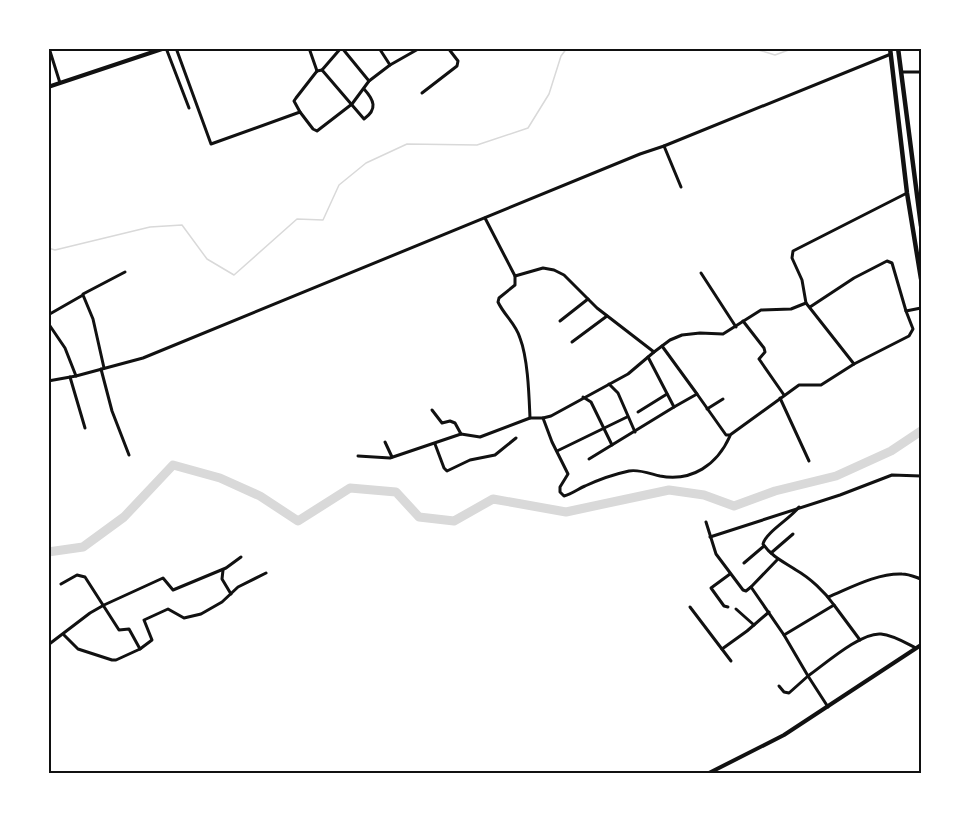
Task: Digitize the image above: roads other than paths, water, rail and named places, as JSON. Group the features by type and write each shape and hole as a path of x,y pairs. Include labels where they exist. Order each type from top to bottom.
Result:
{"highway":[{"path":"898,50 921,226"},
{"path":"890,51 907,193 921,279"},
{"path":"912,219 920,217"}],"main road":[{"path":"48,87 166,48"},
{"path":"707,774 784,735 919,647"}],"street":[{"path":"49,48 60,83"},
{"path":"166,48 189,108"},
{"path":"176,48 211,144 300,112"},
{"path":"309,48 317,71"},
{"path":"369,81 341,48 322,70 317,71 294,101 313,129 317,131 352,104 369,81 390,65 420,48"},
{"path":"379,48 390,65"},
{"path":"422,93 457,66 458,61 448,48"},
{"path":"898,50 906,48"},
{"path":"48,381 143,358 640,154 664,147 890,51"},
{"path":"322,70 362,118 366,118 374,104 363,88"},
{"path":"900,72 921,72"},
{"path":"664,147 681,187"},
{"path":"854,364 806,303 802,280 792,258 793,251 907,193"},
{"path":"485,218 515,276 515,285 499,298 498,302 503,313 515,326 520,338 524,353 530,418"},
{"path":"543,418 568,474 560,490 562,495 567,496 586,486 633,471 676,478 697,473 726,445 730,435 798,385 821,385 854,364 909,336 913,329 892,263 887,261 854,278 810,308"},
{"path":"515,276 543,268 564,275 607,316 654,352"},
{"path":"48,315 125,272"},
{"path":"701,273 736,327"},
{"path":"81,295 85,298 93,319 112,411 129,455"},
{"path":"560,321 588,299"},
{"path":"358,456 385,459 461,434 480,437 530,418 551,416 628,374 670,340 682,335 723,334 761,310 791,309 806,303"},
{"path":"906,311 921,308"},
{"path":"572,342 607,316"},
{"path":"743,321 764,348 765,352 759,356 759,359 784,395"},
{"path":"48,323 66,348 76,376"},
{"path":"662,346 706,409 726,435 730,435"},
{"path":"648,357 674,407"},
{"path":"70,377 85,428"},
{"path":"609,384 618,393 635,432"},
{"path":"638,412 667,394"},
{"path":"589,459 697,394"},
{"path":"583,397 591,402 612,445"},
{"path":"780,398 809,461"},
{"path":"706,409 723,399"},
{"path":"432,410 442,423 450,421 455,423 461,434"},
{"path":"557,451 627,417"},
{"path":"435,444 447,471 470,460 495,455 516,438"},
{"path":"385,442 392,457"},
{"path":"710,537 840,495 892,475 921,476"},
{"path":"744,563 764,546 766,538 799,507"},
{"path":"706,522 716,554 743,590 746,591 751,587 777,560"},
{"path":"771,553 793,534"},
{"path":"764,546 777,560 797,570 828,597 860,640"},
{"path":"48,645 104,605 164,578 173,590 223,570 241,557"},
{"path":"223,570 222,579 231,594"},
{"path":"64,634 78,649 116,660 140,649 152,640 144,620 168,609 184,618 201,614 222,602 238,587 266,573"},
{"path":"729,606 723,605 711,588 730,574"},
{"path":"61,584 80,575 86,577 121,630 129,628 140,649"},
{"path":"828,597 891,575 907,575 921,579"},
{"path":"751,587 784,635 828,707"},
{"path":"784,635 834,605"},
{"path":"690,607 731,662"},
{"path":"736,609 754,625"},
{"path":"722,649 769,612"},
{"path":"779,687 789,693 808,676 860,640 878,633 919,647"}],"waterway":[{"path":"48,248 55,250 150,227 182,225 207,259 234,275 297,219 323,220 339,185 366,163 407,144 477,145 528,128 549,94 561,56 567,48"},
{"path":"752,48 775,55 794,48"},
{"path":"48,552 83,547 124,517 173,465 220,478 260,496 298,521 350,488 396,492 419,517 454,521 493,499 566,512 669,490 704,495 734,506 775,491 836,476 891,451 921,431"}]}
